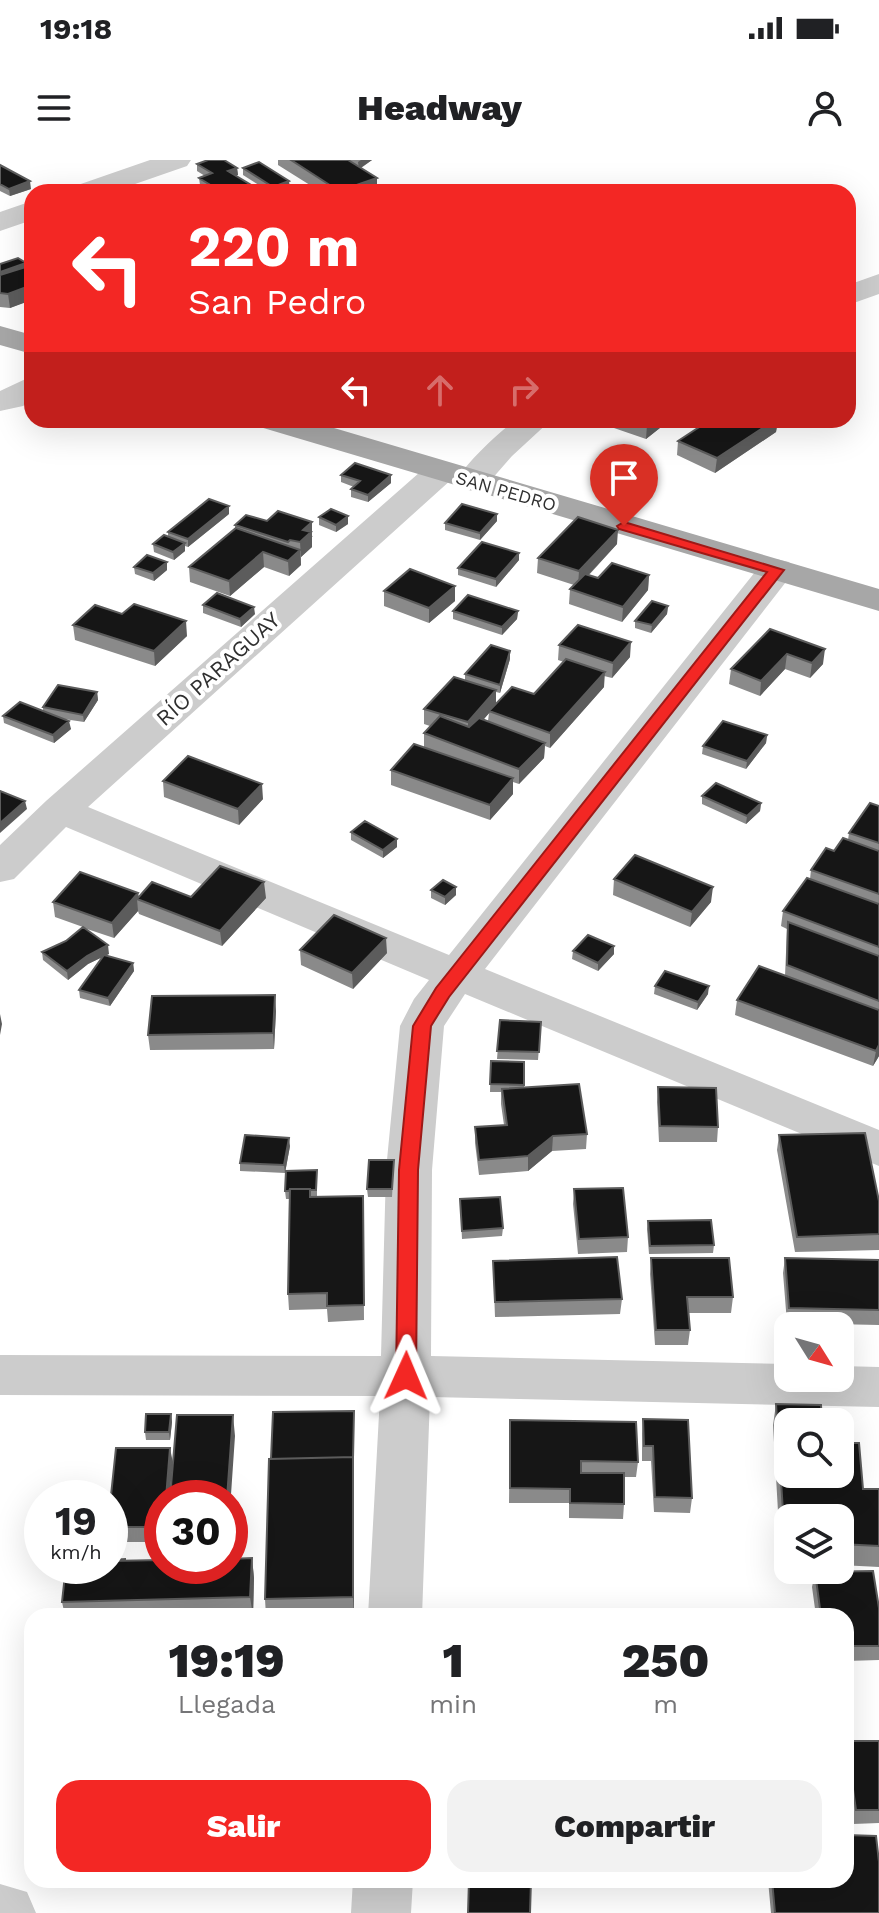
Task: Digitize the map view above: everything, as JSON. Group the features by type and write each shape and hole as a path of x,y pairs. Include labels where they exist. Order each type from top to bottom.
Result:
{"main road":[{"path":"0,335 24,342"},
{"name":"SAN PEDRO","path":"298,428 879,600"}],"street":[{"path":"108,184 177,160"},
{"path":"0,222 24,213"},
{"path":"856,293 879,283"},
{"path":"0,401 12,399 24,391"},
{"name":"RÍO PARAGUAY","path":"0,869 60,810 456,477 500,449 525,428"},
{"path":"395,1608 406,1376 409,1170 422,1026 429,1010 776,570"},
{"path":"60,810 879,1149"},
{"path":"0,1375 406,1376 879,1387"},
{"path":"381,1913 383,1888"},
{"path":"0,1913 6,1913"}],"building":[{"path":"224,160 237,168 228,171 249,184 209,184 199,178 212,173 197,164"},
{"path":"291,160 348,160 377,178 359,184 328,184"},
{"path":"259,162 289,181 268,184 243,168"},
{"path":"0,165 30,181 9,189 0,184"},
{"path":"18,258 24,262 0,272 0,264"},
{"path":"24,268 24,288 8,294 0,293 0,275"},
{"path":"698,428 763,428 717,458 678,441"},
{"path":"355,463 391,475 368,495 351,489 360,481 341,475"},
{"path":"209,499 229,506 188,539 168,532"},
{"path":"462,504 497,514 480,533 445,523"},
{"path":"331,509 348,516 336,525 319,517"},
{"path":"278,511 312,522 303,530 311,532 300,542 288,542 235,525 246,515 267,521"},
{"path":"578,517 618,530 579,571 538,558"},
{"path":"236,528 300,550 288,561 263,552 229,581 189,567"},
{"path":"164,535 185,543 173,552 153,544"},
{"path":"482,542 519,553 496,579 458,568"},
{"path":"147,555 167,562 153,573 134,567"},
{"path":"612,563 649,575 623,607 570,589 585,574 598,578"},
{"path":"410,569 455,586 429,608 384,591"},
{"path":"217,593 254,607 240,619 203,605"},
{"path":"468,595 518,611 502,627 453,611"},
{"path":"652,601 668,606 652,625 635,621"},
{"path":"134,604 186,621 154,651 73,625 95,605 122,614"},
{"path":"578,625 631,642 613,663 559,645"},
{"path":"770,629 825,649 812,663 787,654 761,681 731,669"},
{"path":"491,645 510,651 500,685 465,674"},
{"path":"566,659 605,672 550,733 489,711 512,687 534,694"},
{"path":"454,677 496,690 468,722 424,709"},
{"path":"58,685 97,692 83,715 43,707"},
{"path":"20,702 69,721 53,735 3,716"},
{"path":"440,716 469,727 479,718 545,743 519,769 424,733"},
{"path":"723,721 767,735 747,761 703,746"},
{"path":"414,744 513,778 490,805 391,770"},
{"path":"188,756 262,784 238,809 163,781"},
{"path":"716,783 761,803 747,816 702,796"},
{"path":"0,791 25,801 0,823"},
{"path":"870,803 879,806 879,843 849,833"},
{"path":"365,821 397,839 383,850 351,832"},
{"path":"843,838 879,851 879,894 811,870 826,848 834,851"},
{"path":"635,855 713,887 692,912 614,879"},
{"path":"220,866 264,882 220,931 137,899 152,882 191,897"},
{"path":"80,872 138,893 112,923 53,902"},
{"path":"807,878 879,904 879,947 783,911"},
{"path":"443,880 456,887 445,897 431,890"},
{"path":"334,915 386,938 352,973 300,950"},
{"path":"788,922 879,956 879,1001 787,965"},
{"path":"83,927 108,945 67,971 42,952 66,941"},
{"path":"588,935 614,946 598,963 573,951"},
{"path":"104,955 133,963 108,998 79,990"},
{"path":"759,966 879,1010 879,1045 876,1051 737,1000"},
{"path":"665,971 709,986 698,1002 655,986"},
{"path":"275,995 273,1033 148,1035 152,996"},
{"path":"500,1020 541,1022 539,1052 497,1051"},
{"path":"491,1061 524,1062 524,1085 490,1084"},
{"path":"579,1084 587,1134 553,1136 528,1156 479,1160 475,1127 507,1125 502,1089"},
{"path":"658,1087 716,1088 718,1127 660,1126"},
{"path":"865,1133 879,1201 879,1234 797,1237 779,1135"},
{"path":"245,1135 289,1138 284,1165 240,1163"},
{"path":"369,1160 394,1160 392,1189 367,1189"},
{"path":"317,1170 316,1190 285,1191 286,1171"},
{"path":"623,1188 628,1237 579,1239 574,1189"},
{"path":"290,1189 310,1189 310,1197 363,1196 364,1305 327,1306 327,1293 288,1294"},
{"path":"500,1197 503,1228 462,1231 460,1199"},
{"path":"711,1220 714,1245 650,1246 648,1221"},
{"path":"617,1257 622,1299 495,1302 493,1261"},
{"path":"651,1258 729,1258 733,1297 687,1297 690,1330 656,1330"},
{"path":"785,1258 879,1260 879,1310 789,1308"},
{"path":"776,1404 821,1405 821,1408 776,1408"},
{"path":"354,1411 353,1458 271,1459 273,1412"},
{"path":"146,1414 171,1414 169,1432 145,1432"},
{"path":"177,1415 233,1415 228,1480 172,1480"},
{"path":"643,1419 688,1420 692,1498 655,1497 653,1446 644,1446"},
{"path":"510,1420 636,1422 638,1462 581,1461 581,1473 624,1473 624,1504 570,1503 570,1489 510,1488"},
{"path":"854,1443 859,1443 863,1489 879,1489 879,1546 854,1545 854,1504 783,1504 781,1488 854,1488"},
{"path":"116,1448 170,1448 167,1480 144,1480 144,1527 128,1527 128,1480 113,1480"},
{"path":"353,1457 353,1597 265,1599 269,1459"},
{"path":"248,1558 252,1558 250,1597 62,1602 64,1584 128,1584 128,1561 144,1560 144,1584 248,1584"},
{"path":"854,1571 873,1571 879,1608 879,1646 854,1646 854,1608 820,1608 817,1584 854,1584"},
{"path":"854,1741 879,1741 879,1810 856,1810"},
{"path":"854,1835 876,1836 879,1913 775,1913 773,1888 854,1888"},
{"path":"469,1888 531,1888 530,1913 468,1913"}],"route":[{"path":"406,1376 409,1170 422,1026 429,1010 776,570 624,526"}]}
